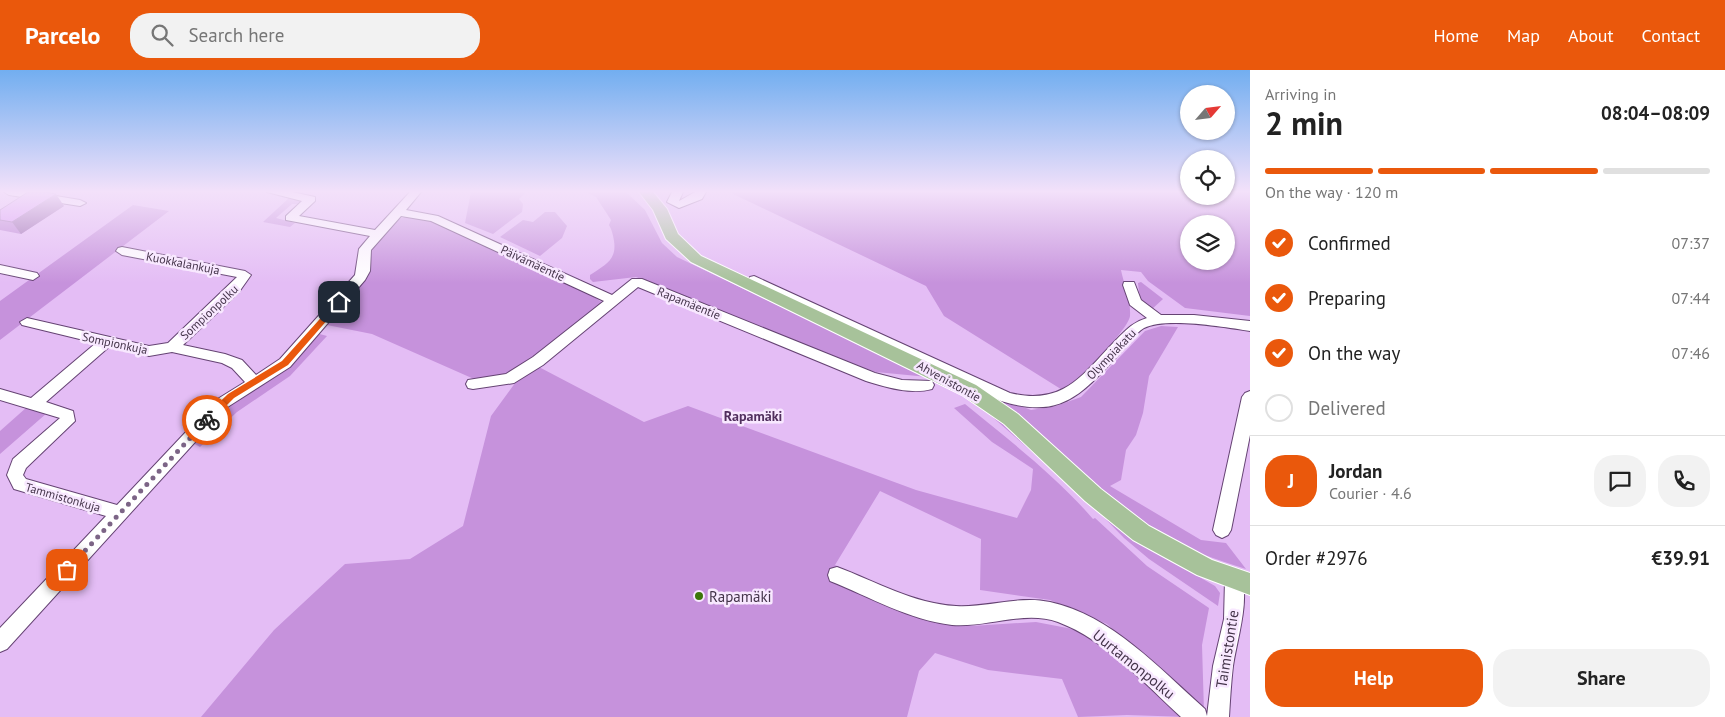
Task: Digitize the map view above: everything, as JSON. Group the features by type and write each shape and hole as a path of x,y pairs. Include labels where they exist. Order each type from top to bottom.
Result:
{"main road":[{"name":"Ahvenistontie","path":"665,222 671,236 696,259 968,390 1011,420 1121,518 1173,552 1242,582"}],"street":[{"path":"313,222 378,234"},
{"path":"0,642 221,404 285,363 361,277 364,271 365,249 389,222"},
{"name":"Päivämäentie","path":"443,222 612,300"},
{"name":"Kuokkalankuja","path":"122,250 245,275"},
{"path":"0,269 33,276"},
{"name":"Sompionpolku","path":"172,347 234,289 245,275"},
{"name":"Olympiakatu","path":"754,280 1006,397 1024,403 1037,404 1054,401 1072,393 1140,325 1158,320 1250,326"},
{"name":"Rapamäentie","path":"473,384 509,379 538,361 612,300 637,282 871,377 892,383 927,385"},
{"path":"1129,285 1135,302 1158,320"},
{"name":"Sompionkuja","path":"27,322 149,351 172,347 225,359 237,364 254,382"},
{"path":"35,403 106,342"},
{"name":"Tammistonkuja","path":"0,394 35,403 68,415 67,422 20,464 15,475 20,484 120,513"},
{"path":"1222,530 1250,397"},
{"name":"Uurtamonpolku","path":"837,575 926,612 971,616 1018,608 1060,613 1096,630 1197,717"},
{"name":"Taimistontie","path":"1218,717 1223,666 1242,582"}],"shaded area":[{"path":"109,222 154,222 0,340 0,301"},
{"path":"264,222 295,223 290,227"},
{"path":"395,222 433,222 585,291 603,303 532,359 506,376 474,379 372,334 327,325 368,275 373,246"},
{"path":"465,222 509,222 493,234"},
{"path":"520,222 564,222 567,226 562,238 540,256 500,237"},
{"path":"610,222 651,222 662,243 677,257 928,377 876,372 864,368 636,277 593,282 590,279 590,275 605,265 614,253 614,241 609,225"},
{"path":"792,222 1180,222 1180,270 1235,270 1235,222 1250,222 1250,316 1185,308 1148,281 1141,272 1121,270 1129,304 1130,316 1127,323 1102,355 1064,391 944,316 926,286"},
{"path":"1141,282 1163,299 1151,310 1144,304 1141,298 1138,283"},
{"path":"1161,326 1178,327 1149,376 1143,413 1136,435 1126,450 1121,480 1110,486 1201,540 1226,543 1246,569 1190,549 1158,533 1138,520 1098,489 1001,405 1008,401 1031,410 1056,406 1081,397 1145,331"},
{"path":"316,333 327,336 290,376 237,412 200,447 193,443 231,402"},
{"path":"537,366 644,422 688,406 916,490 1017,518 1031,490 1033,469 992,442 954,408 965,404 1048,473 1093,519 1095,518 1147,566 1209,608 1202,645 1204,712 1107,624 1050,600 980,590 981,539 880,491 835,565 971,626 1036,622 1083,631 1189,717 1127,715 1078,717 1062,679 988,670 935,653 919,671 907,717 201,717 274,630 345,564 410,559 463,526 491,416 518,379"},
{"path":"27,407 47,413 0,454 0,431"},
{"path":"991,412 1144,545 1215,586 1220,593 1218,606 1149,559 1124,538 1087,500 989,414"}],"way so far":[{"path":"67,570 207,420"}],"place":[{"name":"Rapamäki","path":"699,596"}],"district":[{"name":"Rapamäki","path":"753,416"}],"route":[{"path":"207,420 231,396 285,363 339,302"}]}
